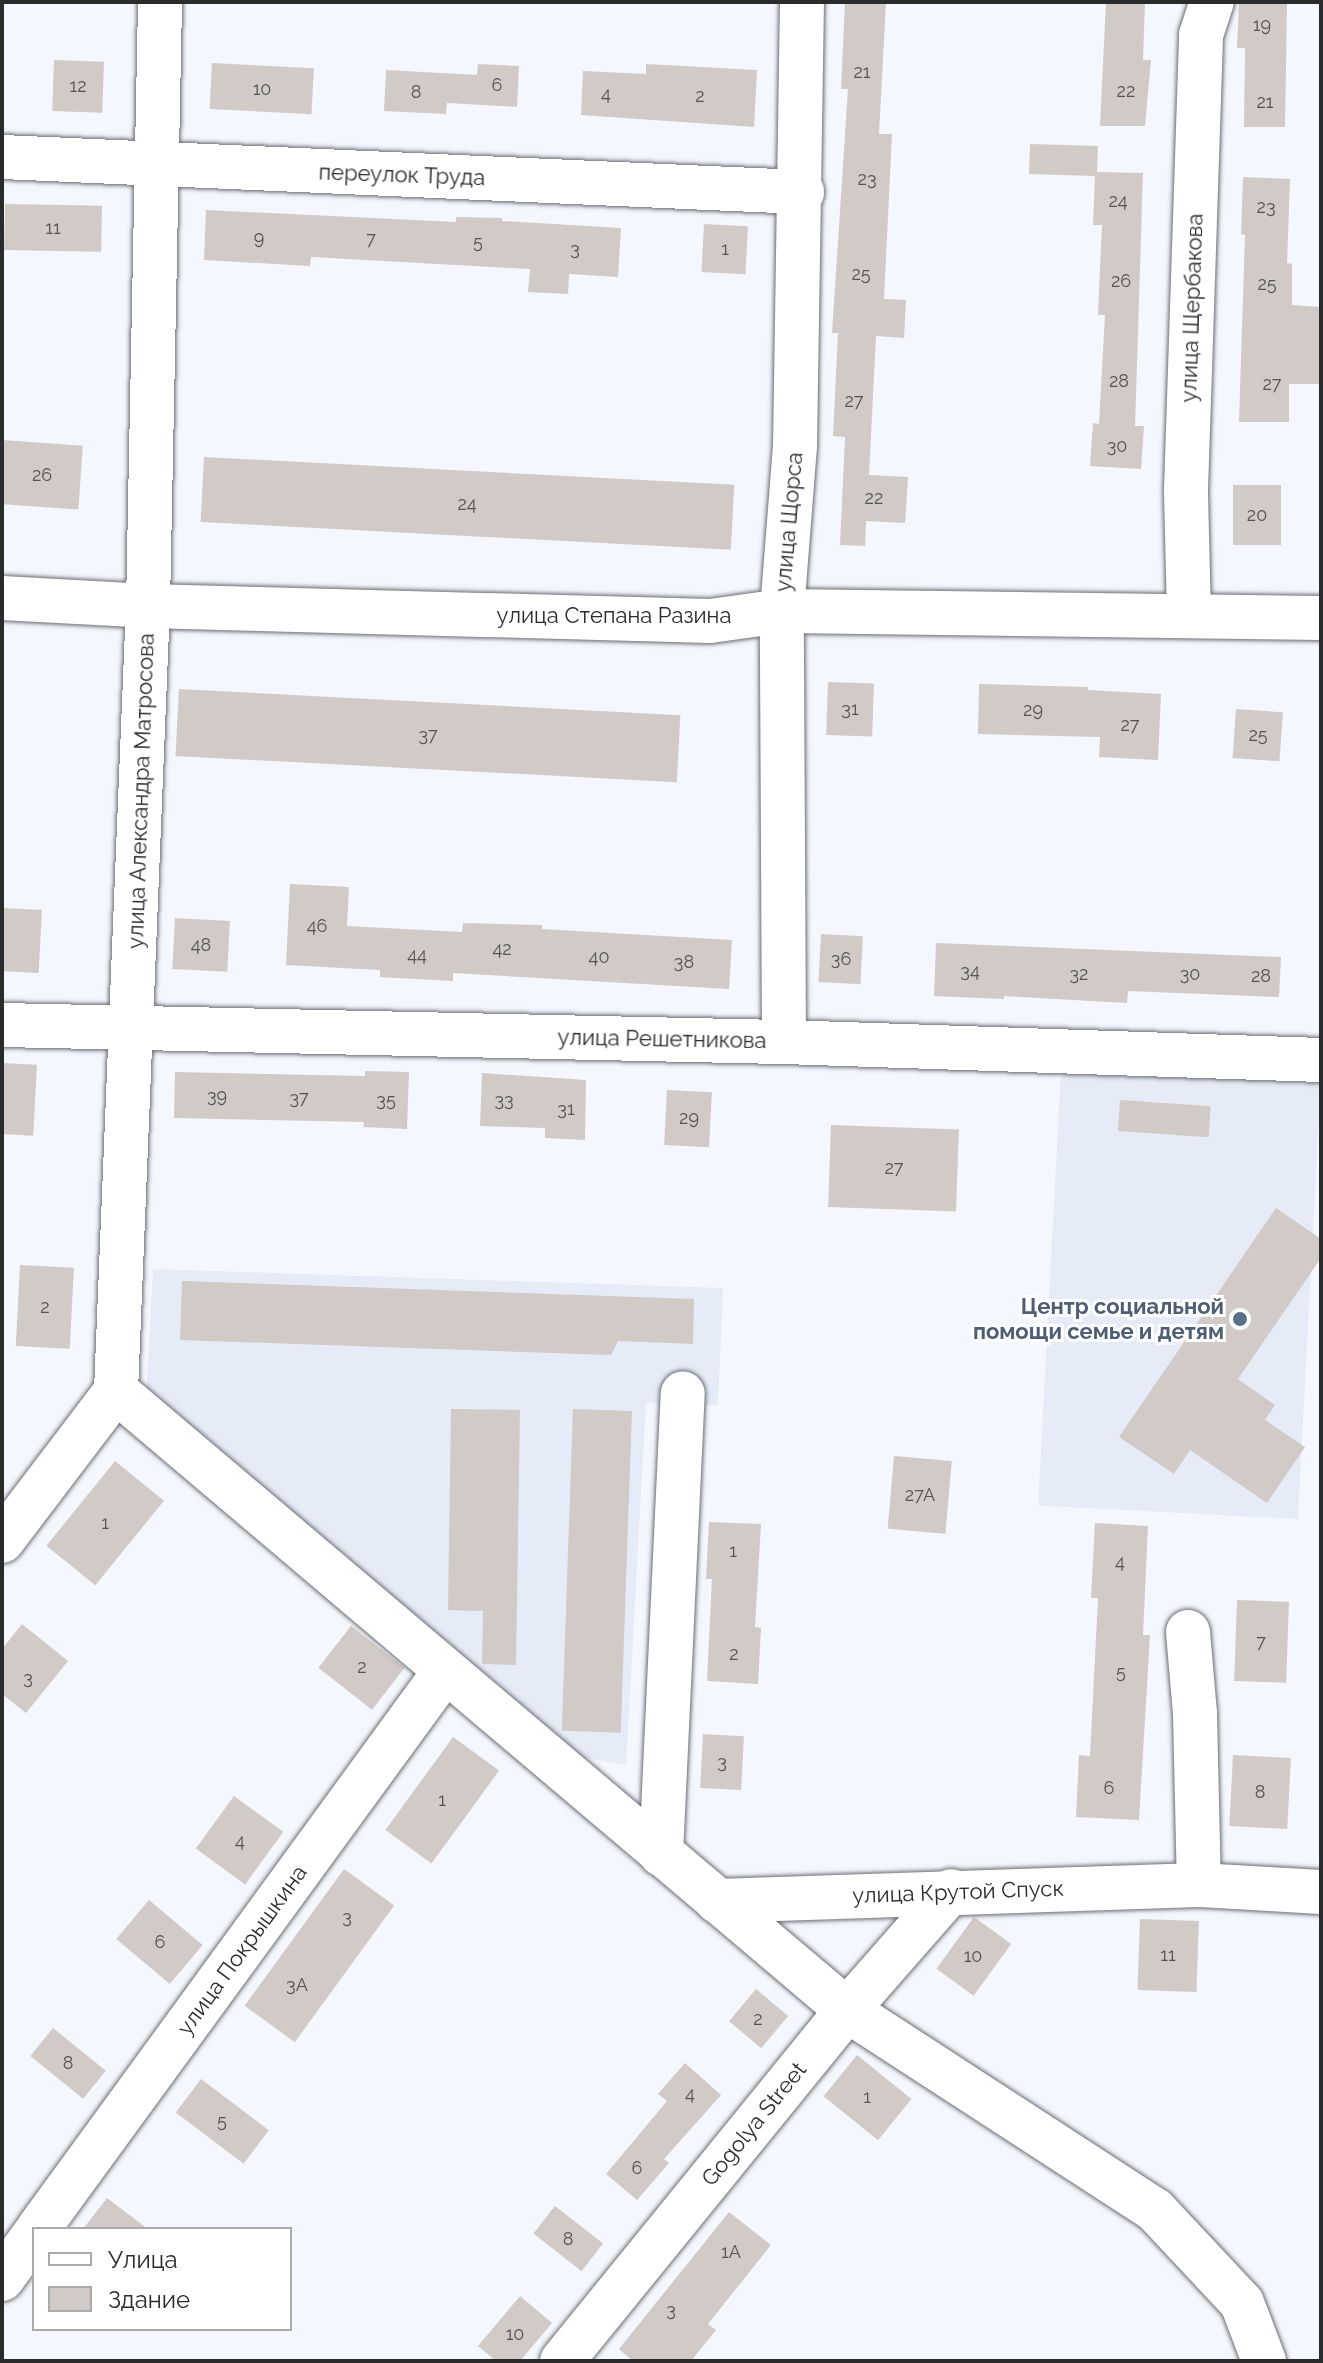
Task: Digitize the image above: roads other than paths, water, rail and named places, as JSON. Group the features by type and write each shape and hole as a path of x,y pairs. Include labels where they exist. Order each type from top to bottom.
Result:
{"street":[{"name":"улица Александра Матросова","path":"116,1391 148,606 160,2"},
{"name":"улица Щорса","path":"784,1042 782,611 795,446 802,192 802,2"},
{"name":"улица Щербакова","path":"1189,616 1186,490 1200,50 1201,35 1212,2"},
{"name":"переулок Труда","path":"2,157 802,192"},
{"name":"улица Степана Разина","path":"2,598 148,606 710,621 782,611 1321,618"},
{"name":"улица Решетникова","path":"2,1025 784,1042 1321,1060"},
{"path":"2,1541 116,1391 847,2010 1155,2210 1242,2303 1264,2361"},
{"path":"661,1854 683,1394"},
{"path":"1188,1632 1195,1713 1199,1885"},
{"name":"улица Покрышкина","path":"39,2227 445,1671"},
{"name":"улица Крутой Спуск","path":"717,1901 1199,1885 1321,1892"},
{"name":"Gogolya Street","path":"562,2361 847,2010 951,1891"},
{"path":"2,2279 32,2238"}],"place":[{"name":"Центр социальной помощи семье и детям","path":"1240,1319"}]}
